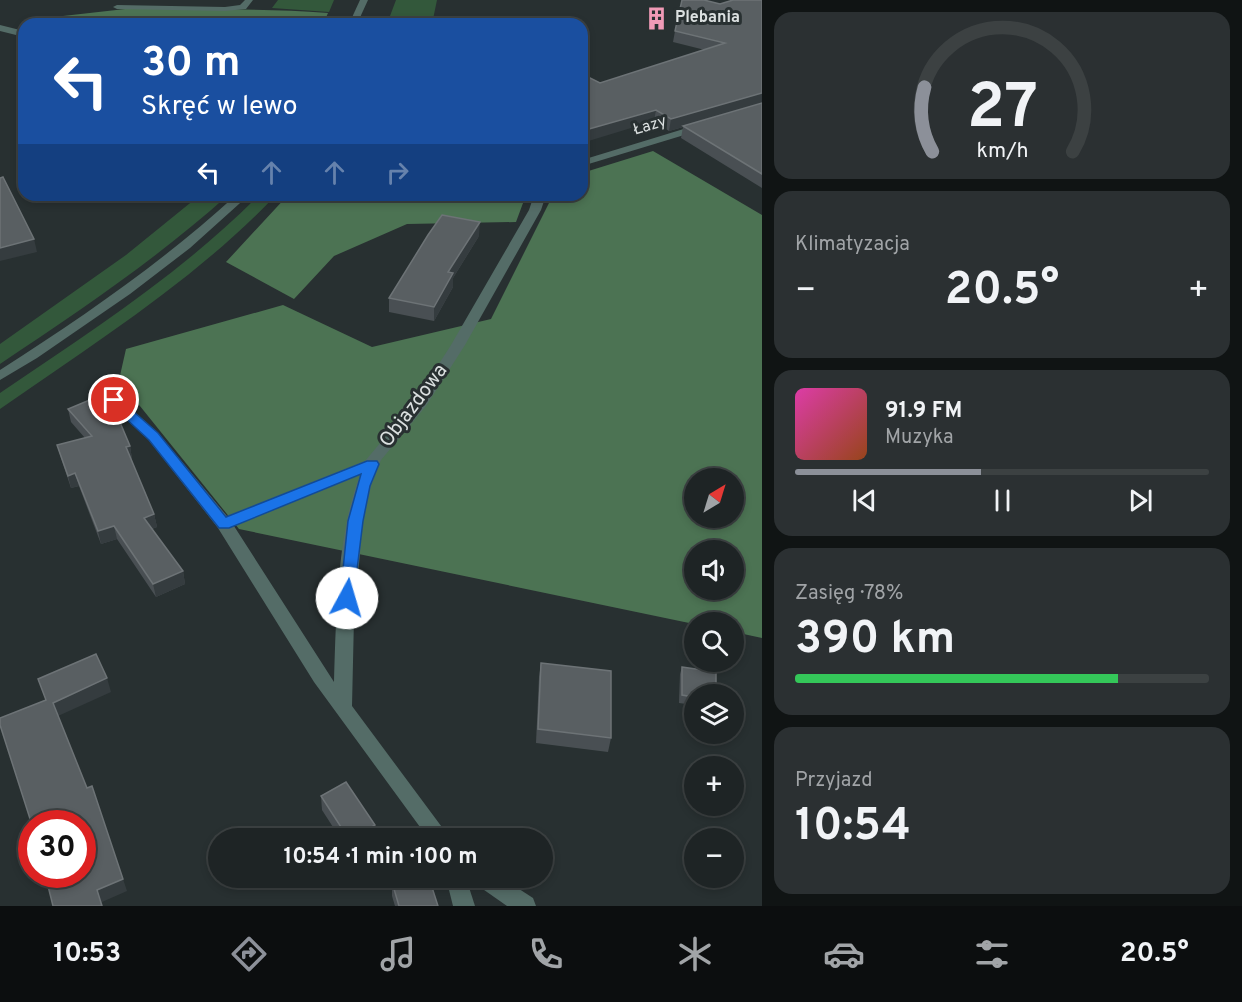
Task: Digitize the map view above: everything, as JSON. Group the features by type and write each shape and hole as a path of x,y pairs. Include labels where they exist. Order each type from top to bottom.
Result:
{"street":[{"path":"117,7 225,9 243,7 249,0"},
{"path":"356,18 364,0"},
{"path":"0,28 18,32"},
{"name":"Łazy","path":"588,161 706,125"},
{"path":"0,376 125,293 185,248 236,201"},
{"name":"Objazdowa","path":"343,707 345,618 355,521 363,486 374,458 419,406 458,345 538,201"},
{"path":"114,400 153,436 224,524 320,677 433,828"},
{"path":"224,524 372,464"},
{"path":"459,888 464,906"},
{"path":"499,888 525,906"}],"green space":[{"path":"278,0 334,0 329,12 272,8"},
{"path":"396,0 437,0 433,18 389,18"},
{"path":"134,8 328,13 326,18 51,18"},
{"path":"653,151 762,215 762,638 744,634 744,612 684,612 684,622 239,529 119,380 126,349 283,305 372,347 491,319 550,201 588,201 588,171"},
{"path":"193,201 221,201 145,263 0,364 0,344 126,255"},
{"path":"253,201 270,201 212,255 144,309 0,409 0,393 167,276"},
{"path":"282,201 524,201 516,222 407,224 334,256 294,299 226,262"}],"building":[{"path":"682,0 704,0 720,4 733,0 762,0 762,93 671,119 656,110 588,129 588,77 600,83 725,43 675,31"},
{"path":"762,103 762,174 683,126"},
{"path":"3,177 34,239 0,248 0,178"},
{"path":"442,215 480,222 448,272 453,273 434,307 389,298 428,235"},
{"path":"97,397 119,420 130,446 126,447 154,514 144,518 183,571 153,584 114,526 98,531 75,473 68,476 57,445 92,436 68,409"},
{"path":"96,654 107,678 53,703 87,788 92,786 123,879 97,890 102,906 53,906 48,888 96,888 96,810 27,810 0,725 0,718 46,700 38,679"},
{"path":"541,663 611,671 611,738 538,729"},
{"path":"682,667 684,672 716,672 716,684 684,684 684,695 682,695"},
{"path":"346,782 375,825 370,828 342,828 321,796"},
{"path":"394,888 432,888 438,906 399,906"}],"place":[{"name":"Plebania","path":"657,18"}],"route":[{"path":"114,400 153,436 224,524 372,464 363,486 355,521 347,598"}]}
